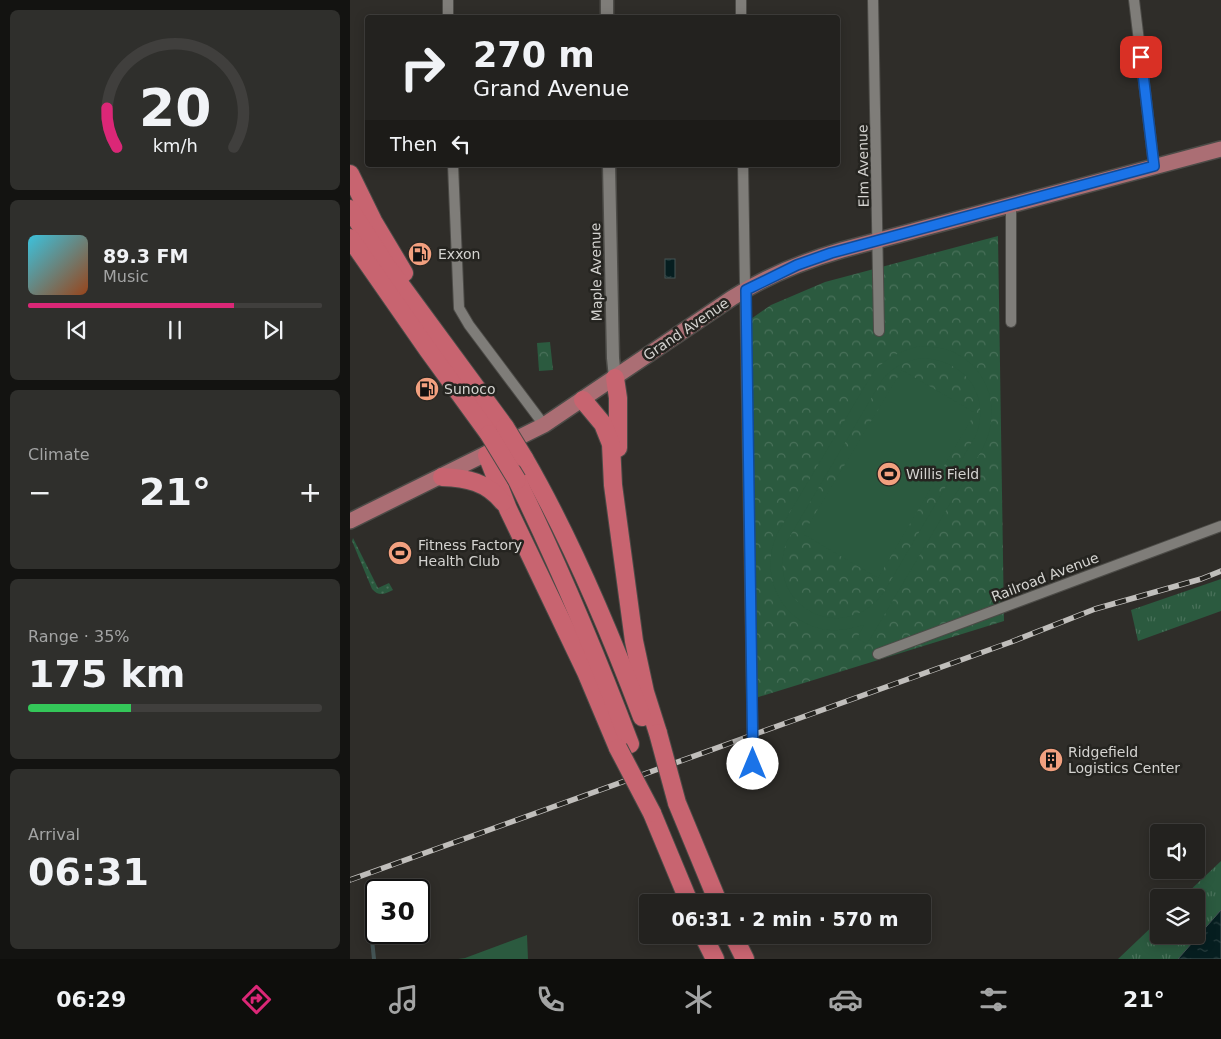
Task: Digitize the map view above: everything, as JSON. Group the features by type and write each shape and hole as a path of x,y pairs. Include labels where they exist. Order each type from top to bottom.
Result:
{"highway":[{"path":"350,174 378,228 408,278 433,329"},
{"path":"350,209 374,248 505,427 543,492 654,735 678,803 715,894"},
{"path":"350,238 489,434 517,480 573,601 603,673 624,746"},
{"path":"350,259 386,305 428,350"},
{"path":"615,378 618,398 617,521"},
{"path":"583,400 603,424 610,439 617,521 635,648 654,735"},
{"path":"487,455 508,509 586,672 624,746 686,894"},
{"path":"442,477 464,478 481,484 497,495 508,509"},
{"path":"708,944 715,959"},
{"path":"738,944 745,959"}],"main road":[{"name":"Grand Avenue","path":"350,521 487,455 544,425 746,290 807,261 878,240 1221,149"}],"street":[{"path":"448,0 448,15"},
{"path":"606,0 607,15"},
{"path":"740,0 741,15"},
{"name":"Elm Avenue","path":"874,0 880,330"},
{"path":"1134,0 1154,166"},
{"path":"453,167 458,299 460,308 465,318 544,425"},
{"name":"Maple Avenue","path":"610,167 613,358 615,378"},
{"path":"743,167 753,764"},
{"path":"1011,205 1011,322"},
{"name":"Railroad Avenue","path":"878,654 1221,526"}],"green space":[{"path":"998,236 1004,621 749,700 748,321 771,305 825,282"},
{"path":"550,342 553,370 539,371 537,343"},
{"path":"920,346 936,347 951,351 965,359 975,368 989,392 991,420 983,448 867,644 857,638 864,625 843,630 830,630 813,626 799,619 787,609 778,596 773,582 772,550 777,534 874,371 890,358","holes":["923,358 938,360 962,373 971,382 977,393 980,406 980,420 976,435 884,592 867,608 849,617 830,618 812,612 797,602 787,586 783,566 786,543 882,380 895,368 911,360"]},
{"name":"Willis Field","path":"902,370 975,413 878,578 803,534"},
{"path":"353,538 378,588 389,583 393,590 380,594 372,589 352,541"},
{"path":"1221,579 1221,611 1138,641 1131,610"},
{"path":"1221,861 1221,910 1205,928 1205,889 1191,889 1202,879 1205,879 1205,876"},
{"path":"1150,929 1150,944 1191,944 1178,959 1118,959"},
{"path":"527,935 528,959 458,959 465,958"}],"water":[{"path":"665,259 675,259 675,278 665,278"},
{"path":"1221,910 1221,959 1178,959 1191,944 1205,944 1205,928"}],"waterway":[{"path":"372,944 374,959"}],"railway":[{"path":"350,880 1011,642 1095,609 1201,579 1221,571"}],"place":[{"name":"Exxon","path":"420,254"},
{"name":"Sunoco","path":"427,389"},
{"name":"Willis Field","path":"889,474"},
{"name":"Fitness Factory Health Club","path":"400,553"},
{"name":"Ridgefield Logistics Center","path":"1051,760"}],"route":[{"path":"753,764 746,290 797,265 831,253 1154,166 1141,57"}]}
